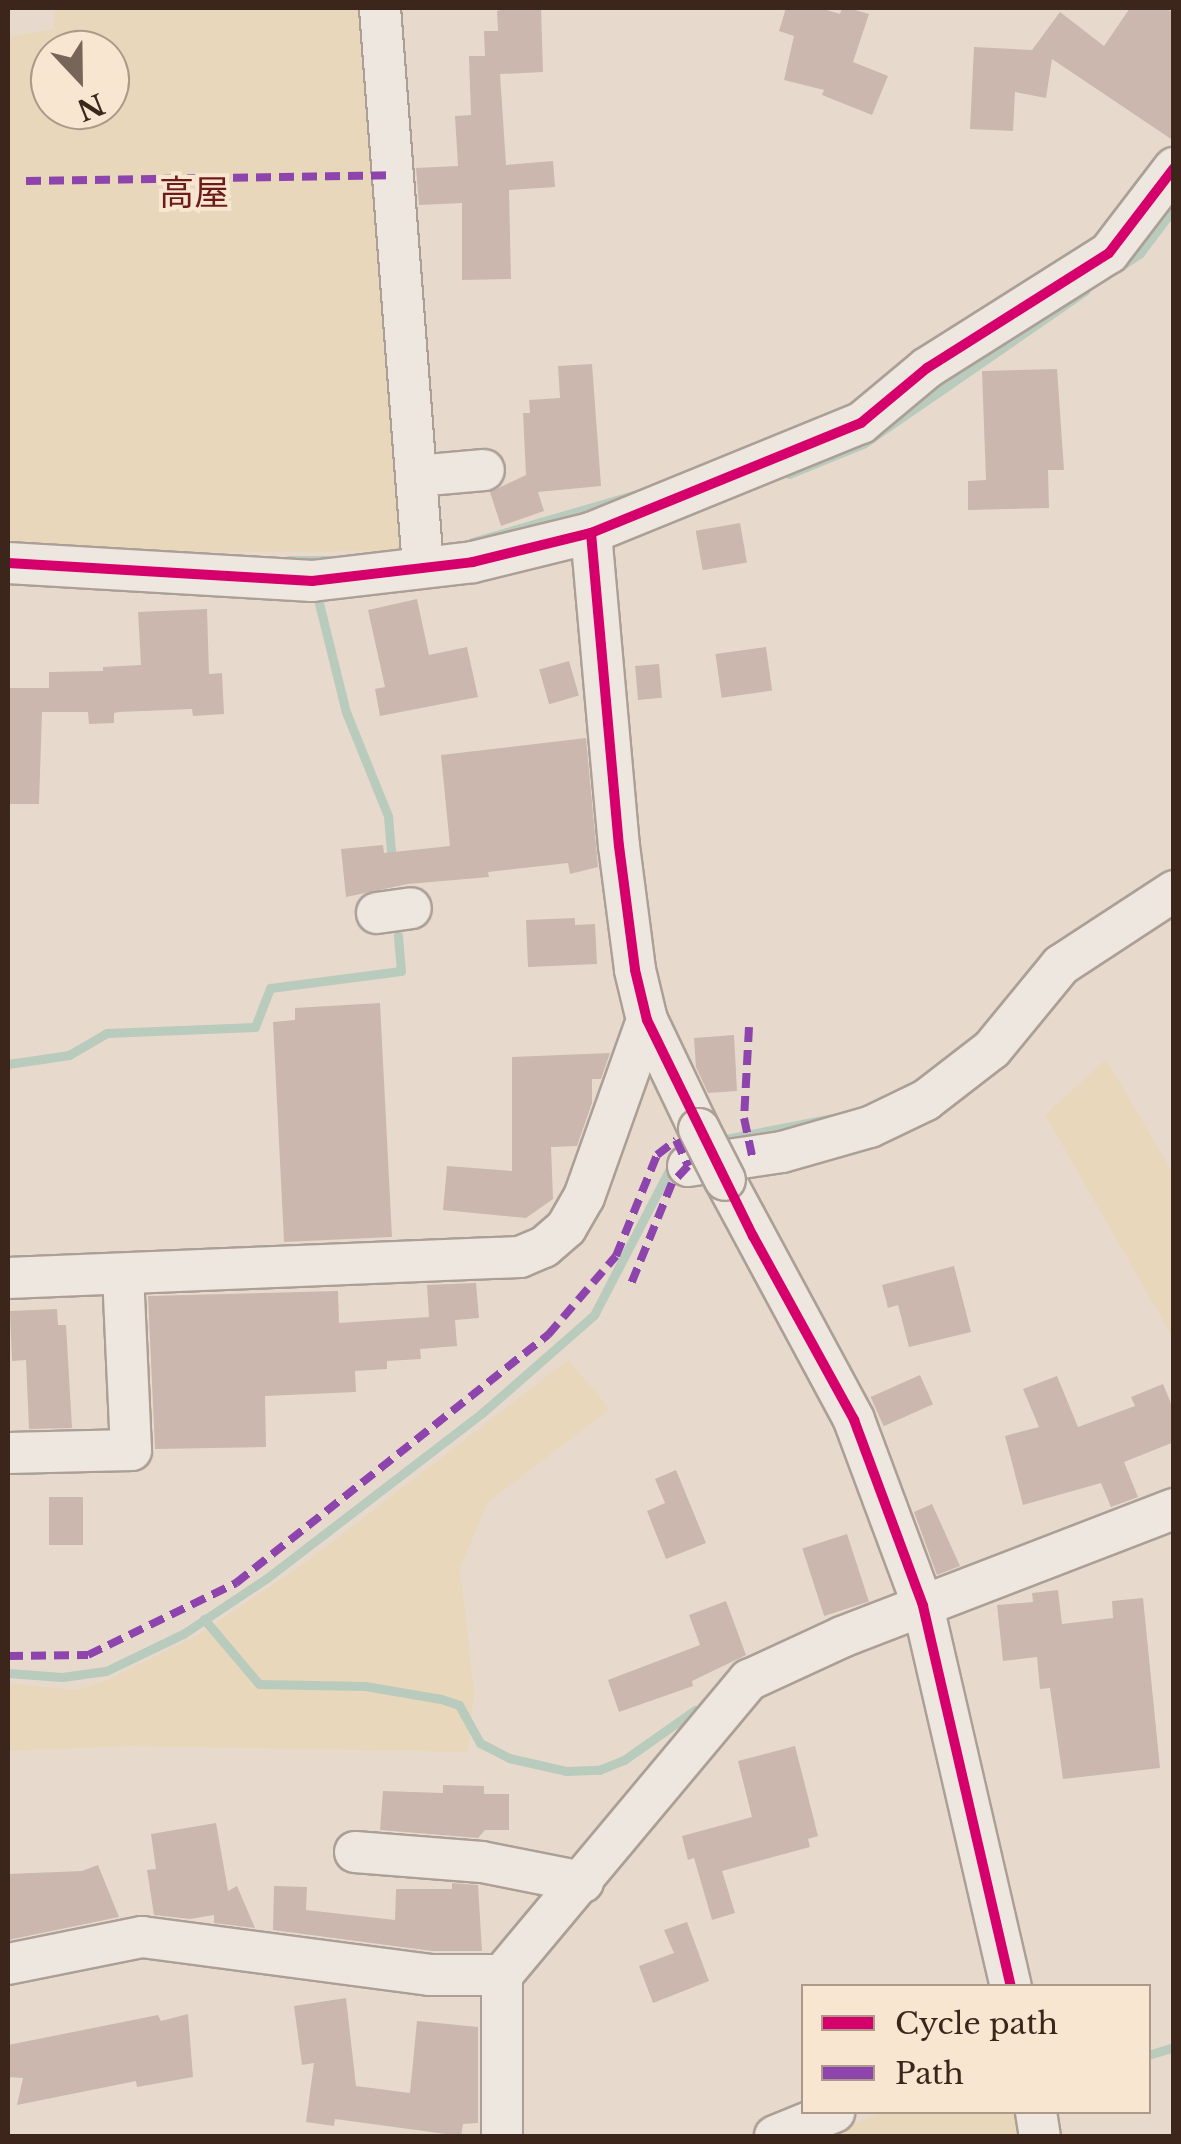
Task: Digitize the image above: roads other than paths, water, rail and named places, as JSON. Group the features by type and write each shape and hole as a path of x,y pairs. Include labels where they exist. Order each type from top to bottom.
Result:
{"street":[{"path":"380,8 424,567"},
{"path":"8,563 312,581 473,562 591,533 860,423 927,368 1109,253 1174,168"},
{"path":"416,476 484,470"},
{"path":"591,533 619,846 635,970 647,1020 704,1158 854,1420 923,1606 1011,1984"},
{"path":"704,1158 782,1152 870,1128 926,1100 992,1050 1061,965 1174,892"},
{"path":"8,1278 520,1257 544,1248 566,1228 584,1198 647,1020"},
{"path":"8,1453 131,1450 123,1274"},
{"path":"502,2136 502,1975 584,1882 749,1680 923,1606 1174,1508"},
{"path":"355,1852 482,1862 584,1882"},
{"path":"8,1964 142,1937 201,1941 430,1975 502,1975"},
{"path":"775,2136 829,2114"}],"waterway":[{"path":"1118,268 1140,253 1174,208"},
{"path":"789,474 863,444 1085,291"},
{"path":"472,542 634,495"},
{"path":"289,560 328,560"},
{"path":"316,591 346,712 388,816 392,863"},
{"path":"8,1064 69,1055 107,1033 255,1027 270,988 401,971 398,935"},
{"path":"715,1141 832,1118"},
{"path":"8,1673 62,1677 106,1671 183,1634 267,1578 482,1413 594,1315 675,1159"},
{"path":"204,1619 259,1684 365,1686 441,1699 459,1705 480,1743 509,1758 566,1771 599,1770 624,1760 695,1710"},
{"path":"1151,2054 1174,2047"}],"district":[{"name":"高屋","path":"194,193"}]}
